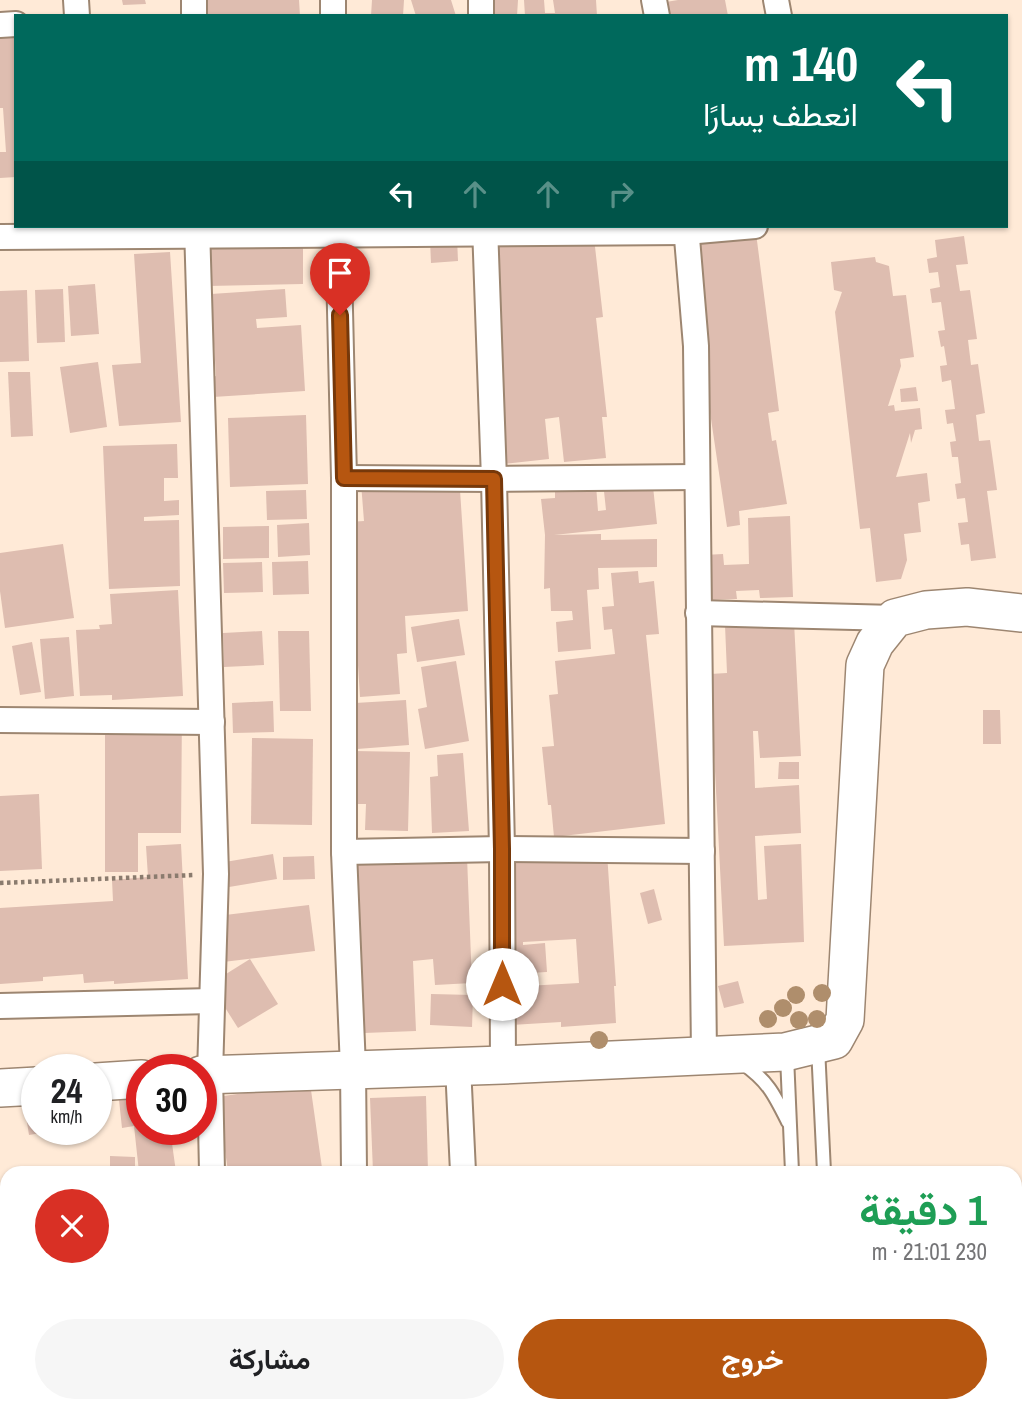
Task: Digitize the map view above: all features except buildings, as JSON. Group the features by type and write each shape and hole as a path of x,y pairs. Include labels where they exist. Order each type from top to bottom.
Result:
{"main road":[{"path":"217,1074 717,1055 802,1048 834,1040 845,1020 865,665 875,643 895,618 926,610 967,607 1022,613"},
{"path":"0,1088 21,1087"}],"street":[{"path":"0,237 197,231 709,228"},
{"path":"686,229 696,346 702,851 717,1055"},
{"path":"338,230 344,478 344,852 353,1068 354,1166"},
{"path":"485,230 494,479 502,849 503,1065"},
{"path":"197,231 216,874 208,1054"},
{"path":"344,478 696,477"},
{"path":"698,613 895,618"},
{"path":"0,720 212,722"},
{"path":"344,852 502,849 702,851"},
{"path":"0,1006 212,1001"},
{"path":"458,1066 463,1166"},
{"path":"210,1145 212,1166"}],"lane":[{"path":"792,1166 790,1125 802,1048"},
{"path":"802,1048 823,1166"},
{"path":"717,1055 761,1076 775,1094 790,1125"}],"path":[{"path":"0,883 216,874"}],"route":[{"path":"340,315 344,478 494,479 502,849 502,984"}]}
